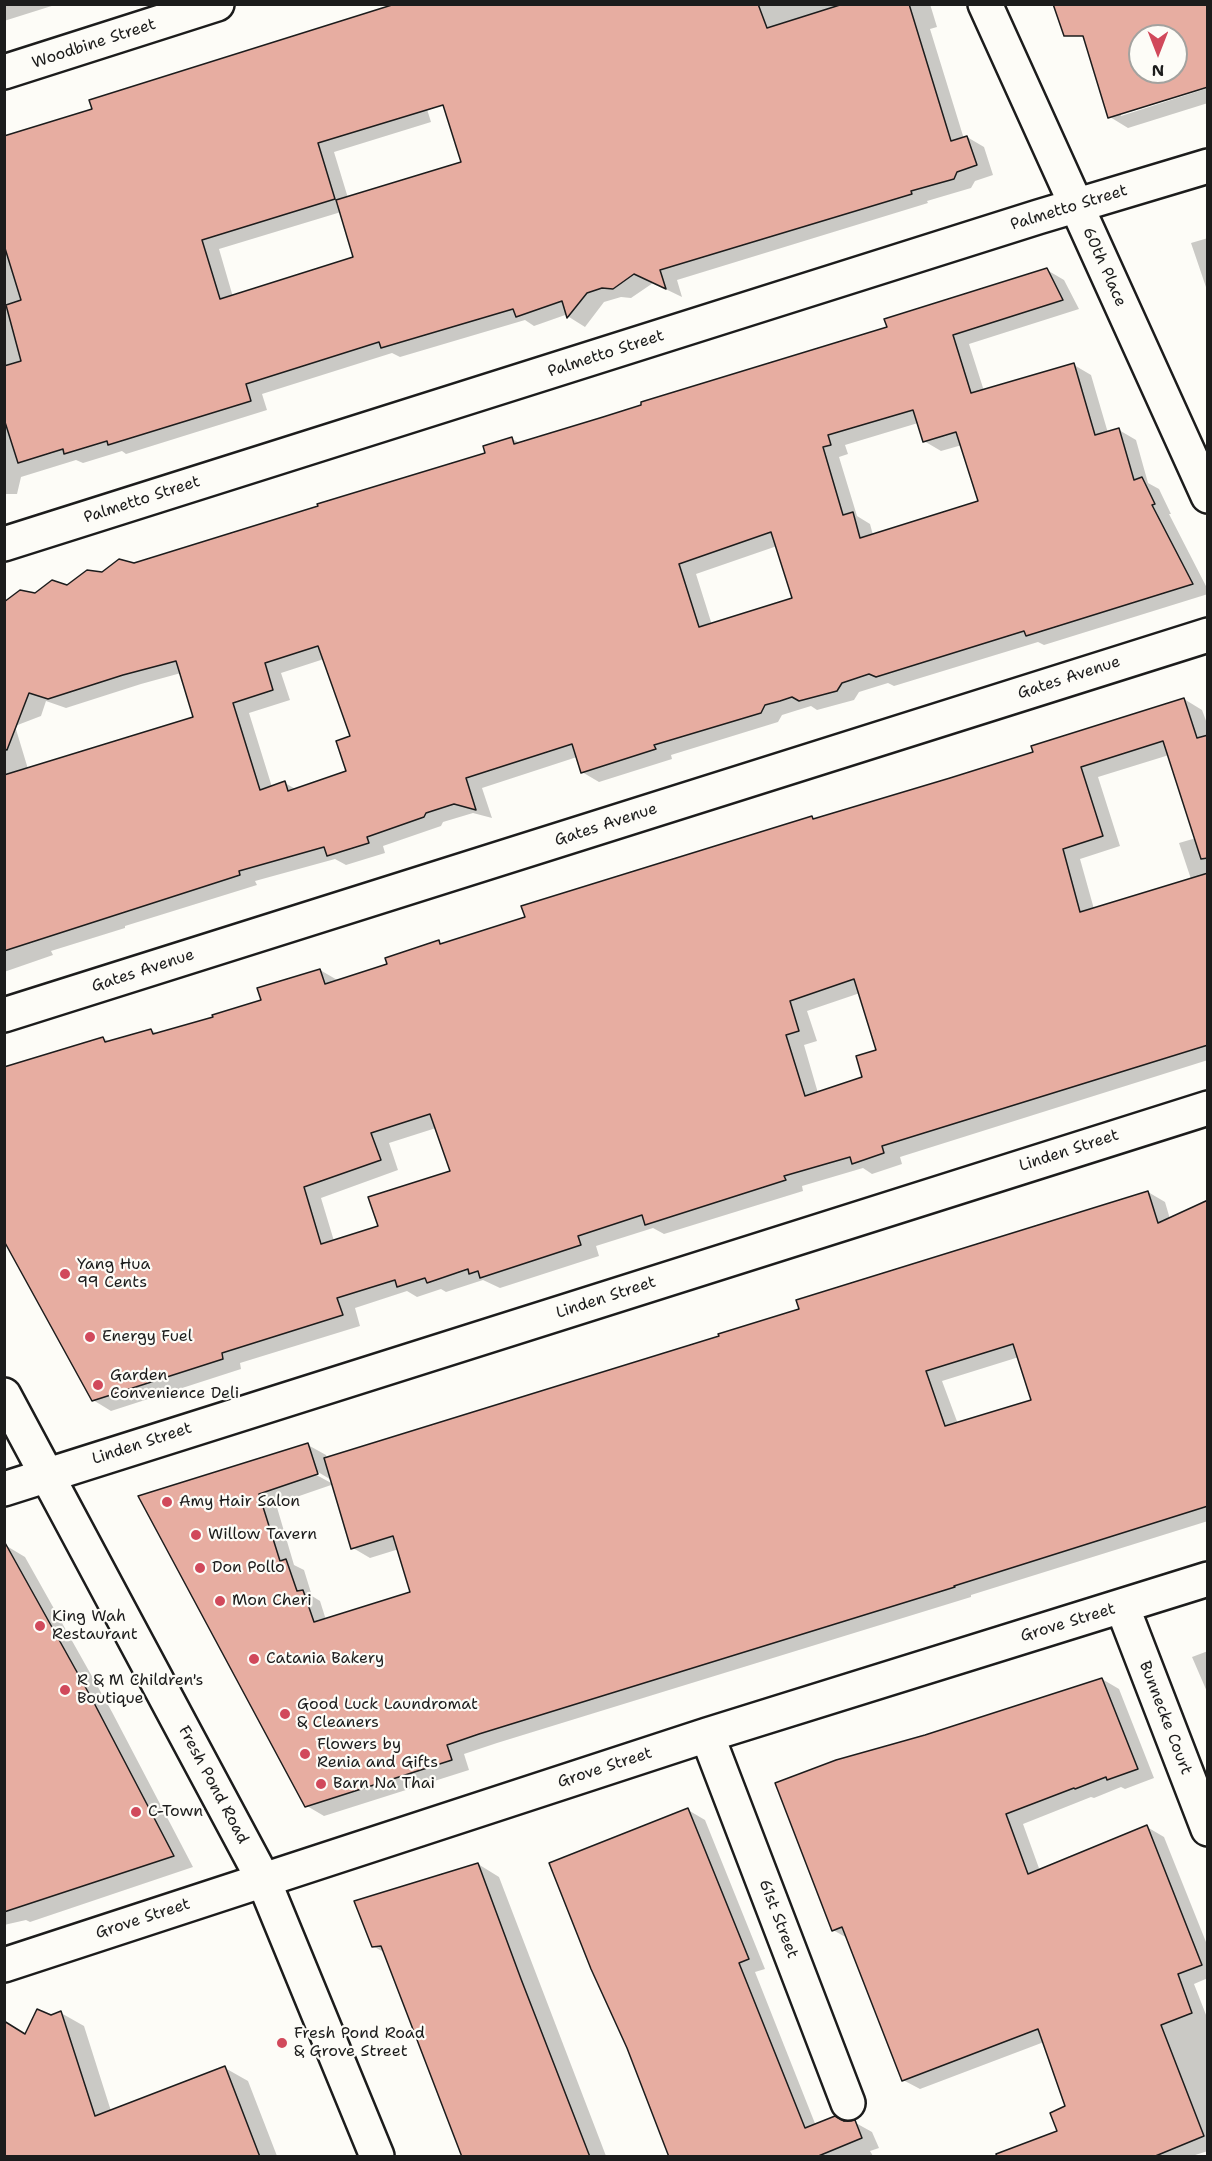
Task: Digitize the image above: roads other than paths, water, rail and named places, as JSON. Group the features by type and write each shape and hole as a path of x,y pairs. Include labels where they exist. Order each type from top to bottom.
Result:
{"street":[{"name":"Woodbine Street","path":"4,72 218,4"},
{"name":"60th Place","path":"985,4 1208,496"},
{"name":"Palmetto Street","path":"4,544 1076,205 1208,166"},
{"name":"Gates Avenue","path":"4,1015 1208,635"},
{"name":"Linden Street","path":"4,1488 1208,1108"},
{"name":"Fresh Pond Road","path":"4,1395 263,1879 376,2157"},
{"name":"Grove Street","path":"4,1965 707,1735 1208,1579"},
{"name":"Bunnecke Court","path":"1122,1606 1208,1830"},
{"name":"61st Street","path":"707,1735 849,2103"}],"place":[{"name":"Yang Hua 99 Cents","path":"65,1274"},
{"name":"Energy Fuel","path":"90,1337"},
{"name":"Garden Convenience Deli","path":"98,1385"},
{"name":"Amy Hair Salon","path":"167,1502"},
{"name":"Willow Tavern","path":"196,1535"},
{"name":"Don Pollo","path":"200,1568"},
{"name":"Mon Cheri","path":"220,1601"},
{"name":"King Wah Restaurant","path":"40,1626"},
{"name":"Catania Bakery","path":"254,1659"},
{"name":"R & M Children's Boutique","path":"65,1690"},
{"name":"Good Luck Laundromat & Cleaners","path":"285,1714"},
{"name":"Flowers by Renia and Gifts","path":"305,1754"},
{"name":"Barn Na Thai","path":"321,1784"},
{"name":"C-Town","path":"136,1812"},
{"name":"Fresh Pond Road & Grove Street","path":"282,2043"}]}
